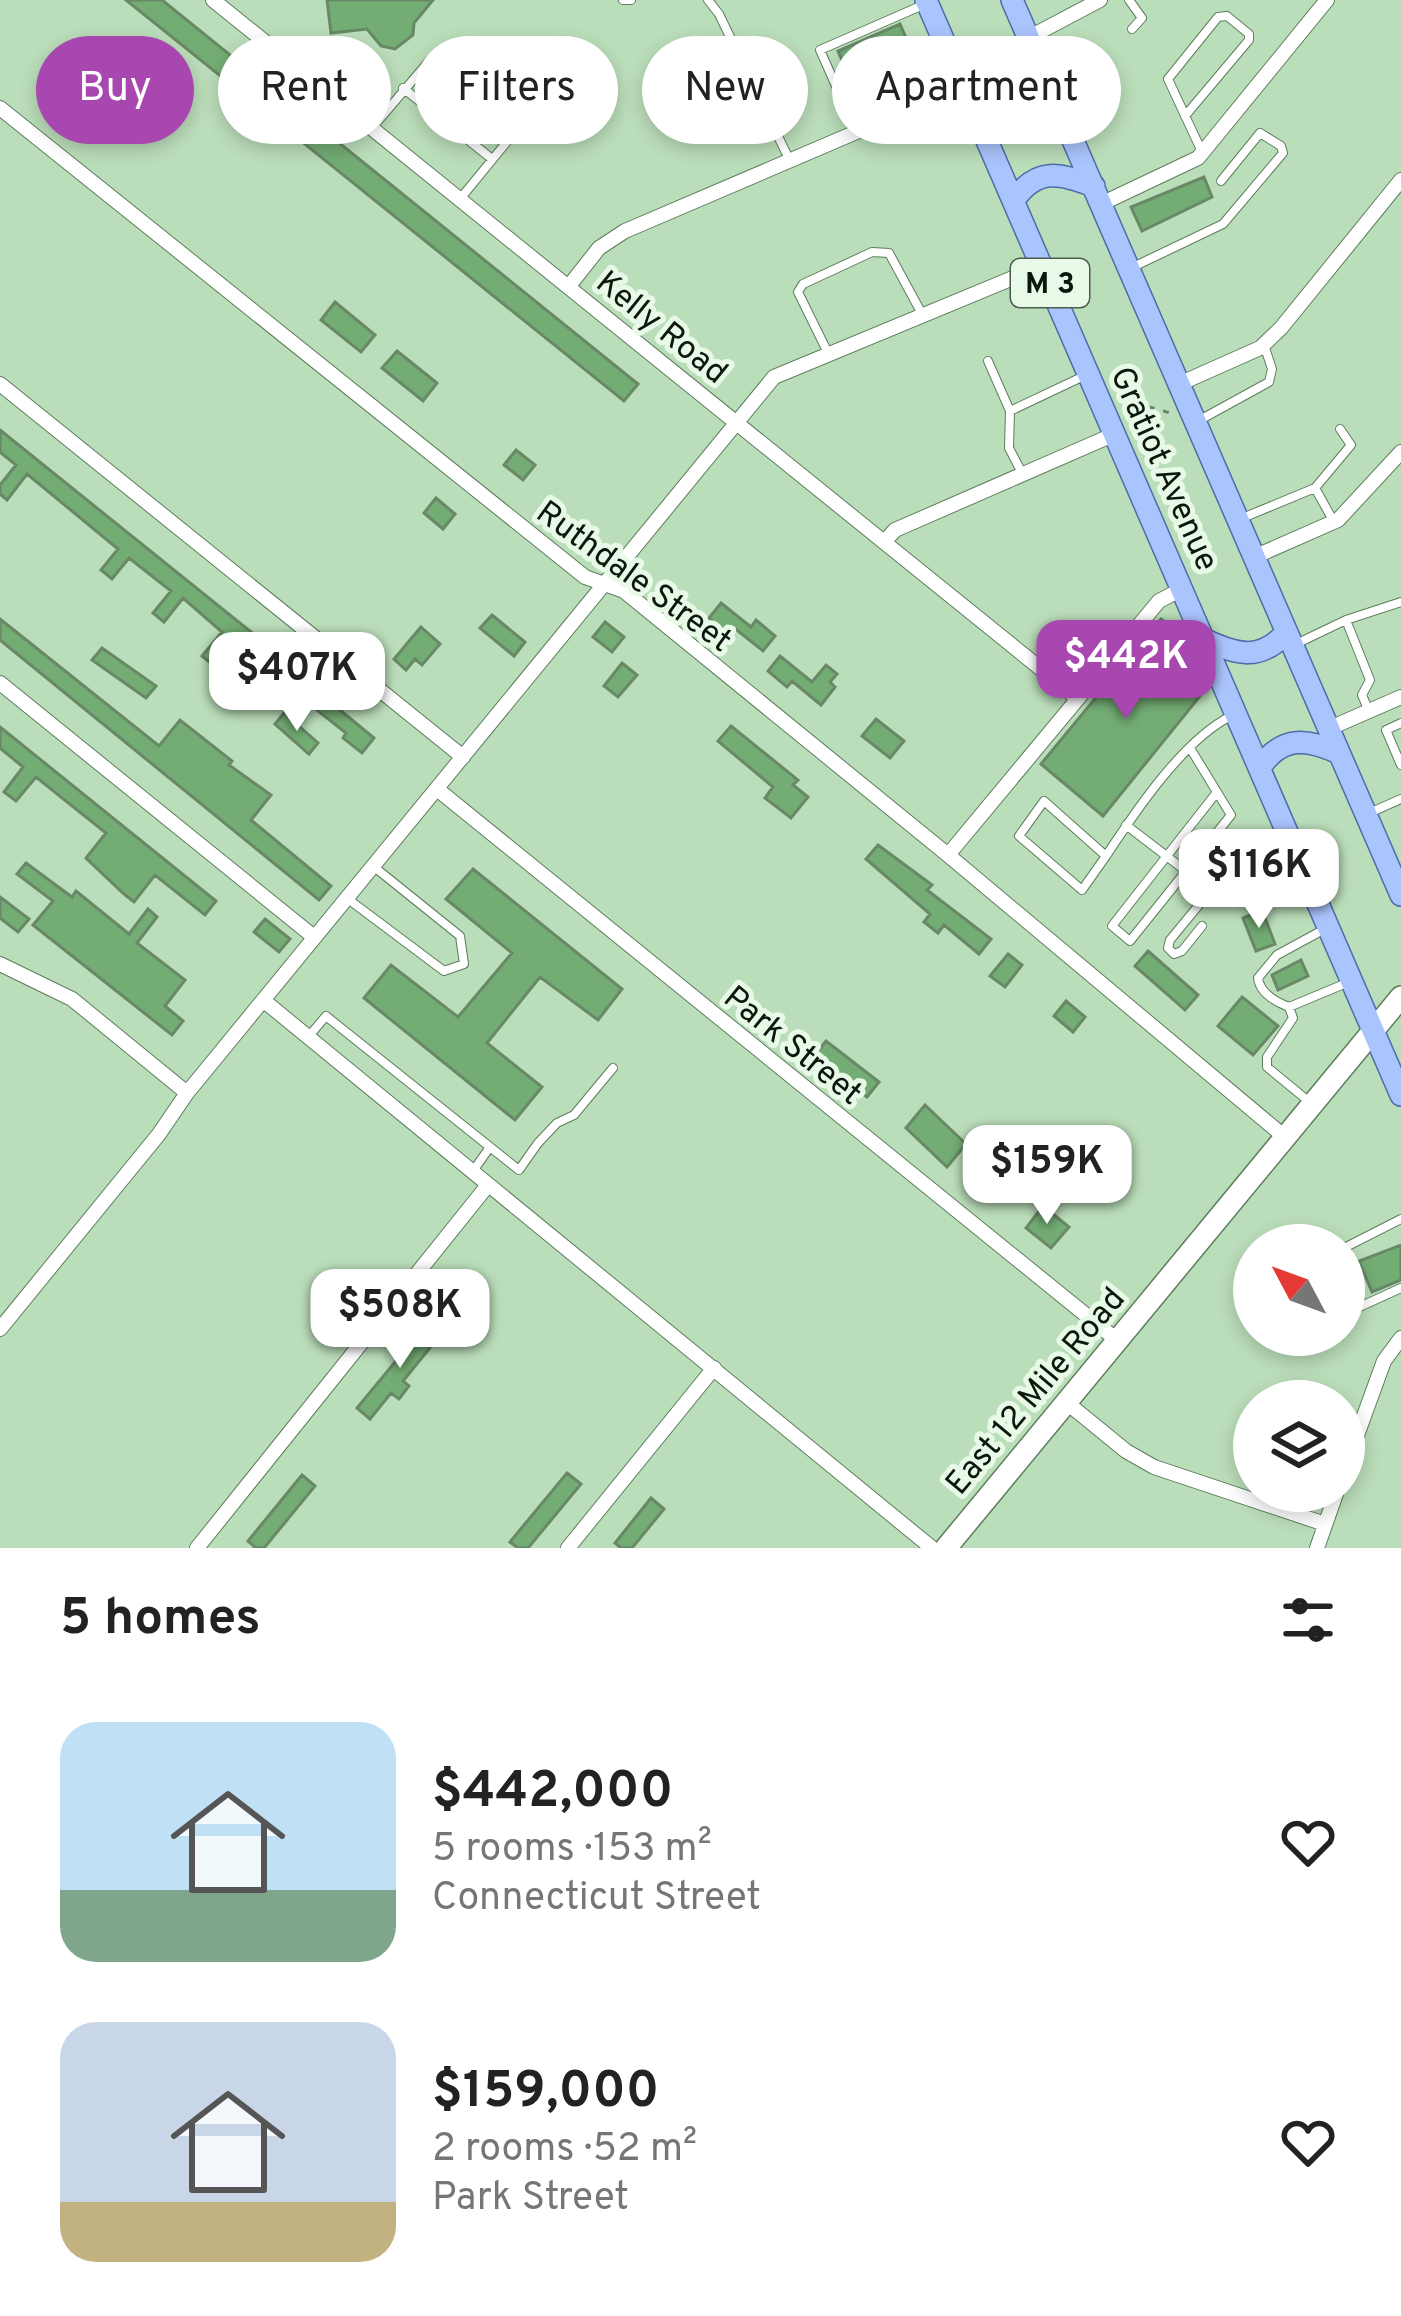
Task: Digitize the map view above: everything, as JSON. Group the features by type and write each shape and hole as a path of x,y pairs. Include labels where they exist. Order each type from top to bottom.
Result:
{"main road":[{"name":"Gratiot Avenue","path":"1012,0 1027,36"},
{"name":"Gratiot Avenue","path":"927,2 942,36"},
{"name":"Gratiot Avenue","path":"989,144 1401,1094"},
{"name":"Gratiot Avenue","path":"1076,144 1179,384 1186,418 1238,520 1401,895"},
{"path":"1014,200 1040,175 1066,176 1099,195"},
{"path":"1205,640 1228,651 1256,654 1289,640"},
{"path":"1261,766 1278,747 1290,742 1318,743 1339,753"},
{"name":"East 12 Mile Road","path":"946,1548 1401,997"}],"street":[{"name":"Kelly Road","path":"213,0 230,5 266,36"},
{"path":"1032,36 1100,0"},
{"path":"1099,195 1190,164 1327,0"},
{"name":"Ruthdale Street","path":"0,108 585,577 624,591 1286,1138"},
{"path":"569,286 610,239 832,142"},
{"name":"Kelly Road","path":"391,143 1077,698"},
{"path":"1179,384 1264,345 1401,179"},
{"path":"0,1329 187,1093 774,377 1042,266"},
{"path":"0,384 463,757"},
{"path":"885,541 895,530 1115,434"},
{"path":"1254,557 1334,522 1401,452"},
{"path":"948,855 1159,601 1182,589"},
{"path":"0,683 314,937"},
{"path":"1330,728 1401,697"},
{"name":"Park Street","path":"437,789 1118,1341"},
{"path":"0,964 72,998 187,1093"},
{"path":"263,1000 932,1548"},
{"path":"197,1548 488,1185"},
{"path":"1365,1413 1384,1361 1401,1338"},
{"path":"568,1548 714,1368"},
{"path":"1066,1402 1126,1451 1154,1467 1325,1524"},
{"path":"1317,1548 1329,1512"}],"lane":[{"path":"708,0 789,161"},
{"path":"1129,0 1142,18 1132,29"},
{"path":"851,36 927,2"},
{"path":"1185,116 1249,40 1249,34 1227,16 1219,17 1170,74 1169,84 1202,153"},
{"path":"832,45 820,50 832,77"},
{"path":"391,103 430,59 494,101 519,127 460,199"},
{"path":"403,88 492,159"},
{"path":"1130,269 1223,224 1283,153 1281,146 1260,134 1221,181"},
{"path":"829,355 798,292 803,284 872,252 889,253 923,315"},
{"path":"1186,418 1269,382 1272,369 1264,345"},
{"path":"988,362 1010,411 1009,448 1023,474"},
{"path":"1010,411 1089,374"},
{"path":"1238,520 1315,488 1349,450 1351,441 1340,429"},
{"path":"1315,488 1334,522"},
{"path":"1289,640 1401,602"},
{"path":"1346,620 1370,680 1362,694 1368,711"},
{"path":"1106,856 1044,801 1019,836 1082,890 1106,856 1126,826 1190,748 1206,730 1237,712"},
{"path":"1401,723 1385,730 1401,765"},
{"path":"1190,748 1232,814 1130,941 1112,926 1217,792"},
{"path":"1366,815 1401,799"},
{"path":"1126,826 1186,871"},
{"path":"1202,926 1182,951 1174,954 1168,948 1244,848 1266,841 1286,826"},
{"path":"1256,860 1266,841"},
{"path":"346,898 444,971 464,964 460,936 373,866"},
{"path":"1329,928 1300,939 1258,978 1273,1000 1289,1006 1352,981"},
{"path":"1289,1006 1293,1018 1272,1048 1267,1066 1313,1105"},
{"path":"309,1036 326,1016 519,1170 538,1143 574,1115 613,1068"},
{"path":"472,1172 490,1148"},
{"path":"1365,1236 1401,1219"},
{"path":"1365,1304 1401,1288"}],"path":[{"path":"1120,398 1186,418"}],"building":[{"path":"126,0 162,0 218,45 218,74 194,55 194,36 171,36"},
{"path":"327,0 433,0 414,23 413,35 395,49 391,36 373,36 367,29 331,33"},
{"path":"900,24 905,36 872,36"},
{"path":"305,144 340,144 638,384 624,401"},
{"path":"1204,177 1212,197 1142,231 1131,207"},
{"path":"335,302 375,335 361,352 321,320"},
{"path":"397,351 437,383 423,401 382,368"},
{"path":"0,430 343,706 340,710 374,738 362,753 343,738 346,733 283,683 268,702 257,693 274,672 253,655 239,672 246,677 236,689 225,680 228,677 202,656 222,632 183,598 164,622 153,613 171,591 129,558 112,579 101,570 118,549 27,474 7,500 0,494 0,485 16,465 0,452"},
{"path":"516,450 535,465 523,480 504,465"},
{"path":"436,498 455,514 443,529 424,513"},
{"path":"721,603 751,627 756,620 775,636 763,651 733,627 728,634 709,618"},
{"path":"492,615 525,642 514,656 480,628"},
{"path":"0,619 159,746 180,720 232,761 229,765 271,795 251,820 331,886 319,900 0,640"},
{"path":"1161,619 1168,624 1200,696 1103,816 1041,764"},
{"path":"605,622 624,637 612,652 593,637"},
{"path":"421,627 440,644 422,665 415,659 406,670 394,659"},
{"path":"102,648 156,686 146,698 92,660"},
{"path":"780,656 812,682 826,665 837,674 830,682 835,687 821,705 792,681 787,687 768,671"},
{"path":"622,663 637,675 618,697 604,686"},
{"path":"284,713 318,743 309,754 275,724"},
{"path":"876,719 904,741 890,758 862,736"},
{"path":"731,726 798,780 793,785 808,797 791,818 765,798 773,787 718,741"},
{"path":"0,727 216,901 205,915 155,875 134,902 124,894 86,858 106,833 36,777 16,801 4,792 23,767 0,748"},
{"path":"878,845 932,885 927,890 991,939 979,954 944,925 938,933 924,922 930,914 866,859"},
{"path":"26,863 72,897 76,891 129,934 148,909 157,917 137,943 185,980 165,1006 183,1021 172,1035 33,925 53,901 17,874"},
{"path":"473,869 622,989 598,1020 540,977 487,1043 542,1087 515,1120 364,998 391,965 458,1017 512,953 446,899"},
{"path":"0,897 29,919 18,932 0,918"},
{"path":"1262,910 1275,944 1256,951 1243,918"},
{"path":"265,919 290,939 279,952 254,932"},
{"path":"1148,951 1198,995 1185,1010 1135,966"},
{"path":"1008,954 1022,965 1005,987 990,976"},
{"path":"1301,960 1308,976 1278,990 1272,975"},
{"path":"1242,997 1278,1026 1253,1055 1218,1026"},
{"path":"1066,1001 1085,1017 1073,1032 1054,1016"},
{"path":"826,1041 879,1082 867,1097 813,1057"},
{"path":"925,1105 966,1144 947,1167 906,1128"},
{"path":"984,1158 999,1170 980,1193 965,1181"},
{"path":"1043,1206 1069,1227 1051,1248 1026,1228"},
{"path":"1401,1245 1401,1280 1372,1292 1365,1259"},
{"path":"428,1322 442,1333 403,1381 409,1386 399,1399 391,1393 370,1419 357,1408"},
{"path":"567,1473 581,1484 528,1548 518,1548 510,1542"},
{"path":"302,1475 315,1486 264,1548 256,1548 248,1541"},
{"path":"651,1498 664,1509 632,1548 621,1548 615,1543"}]}
